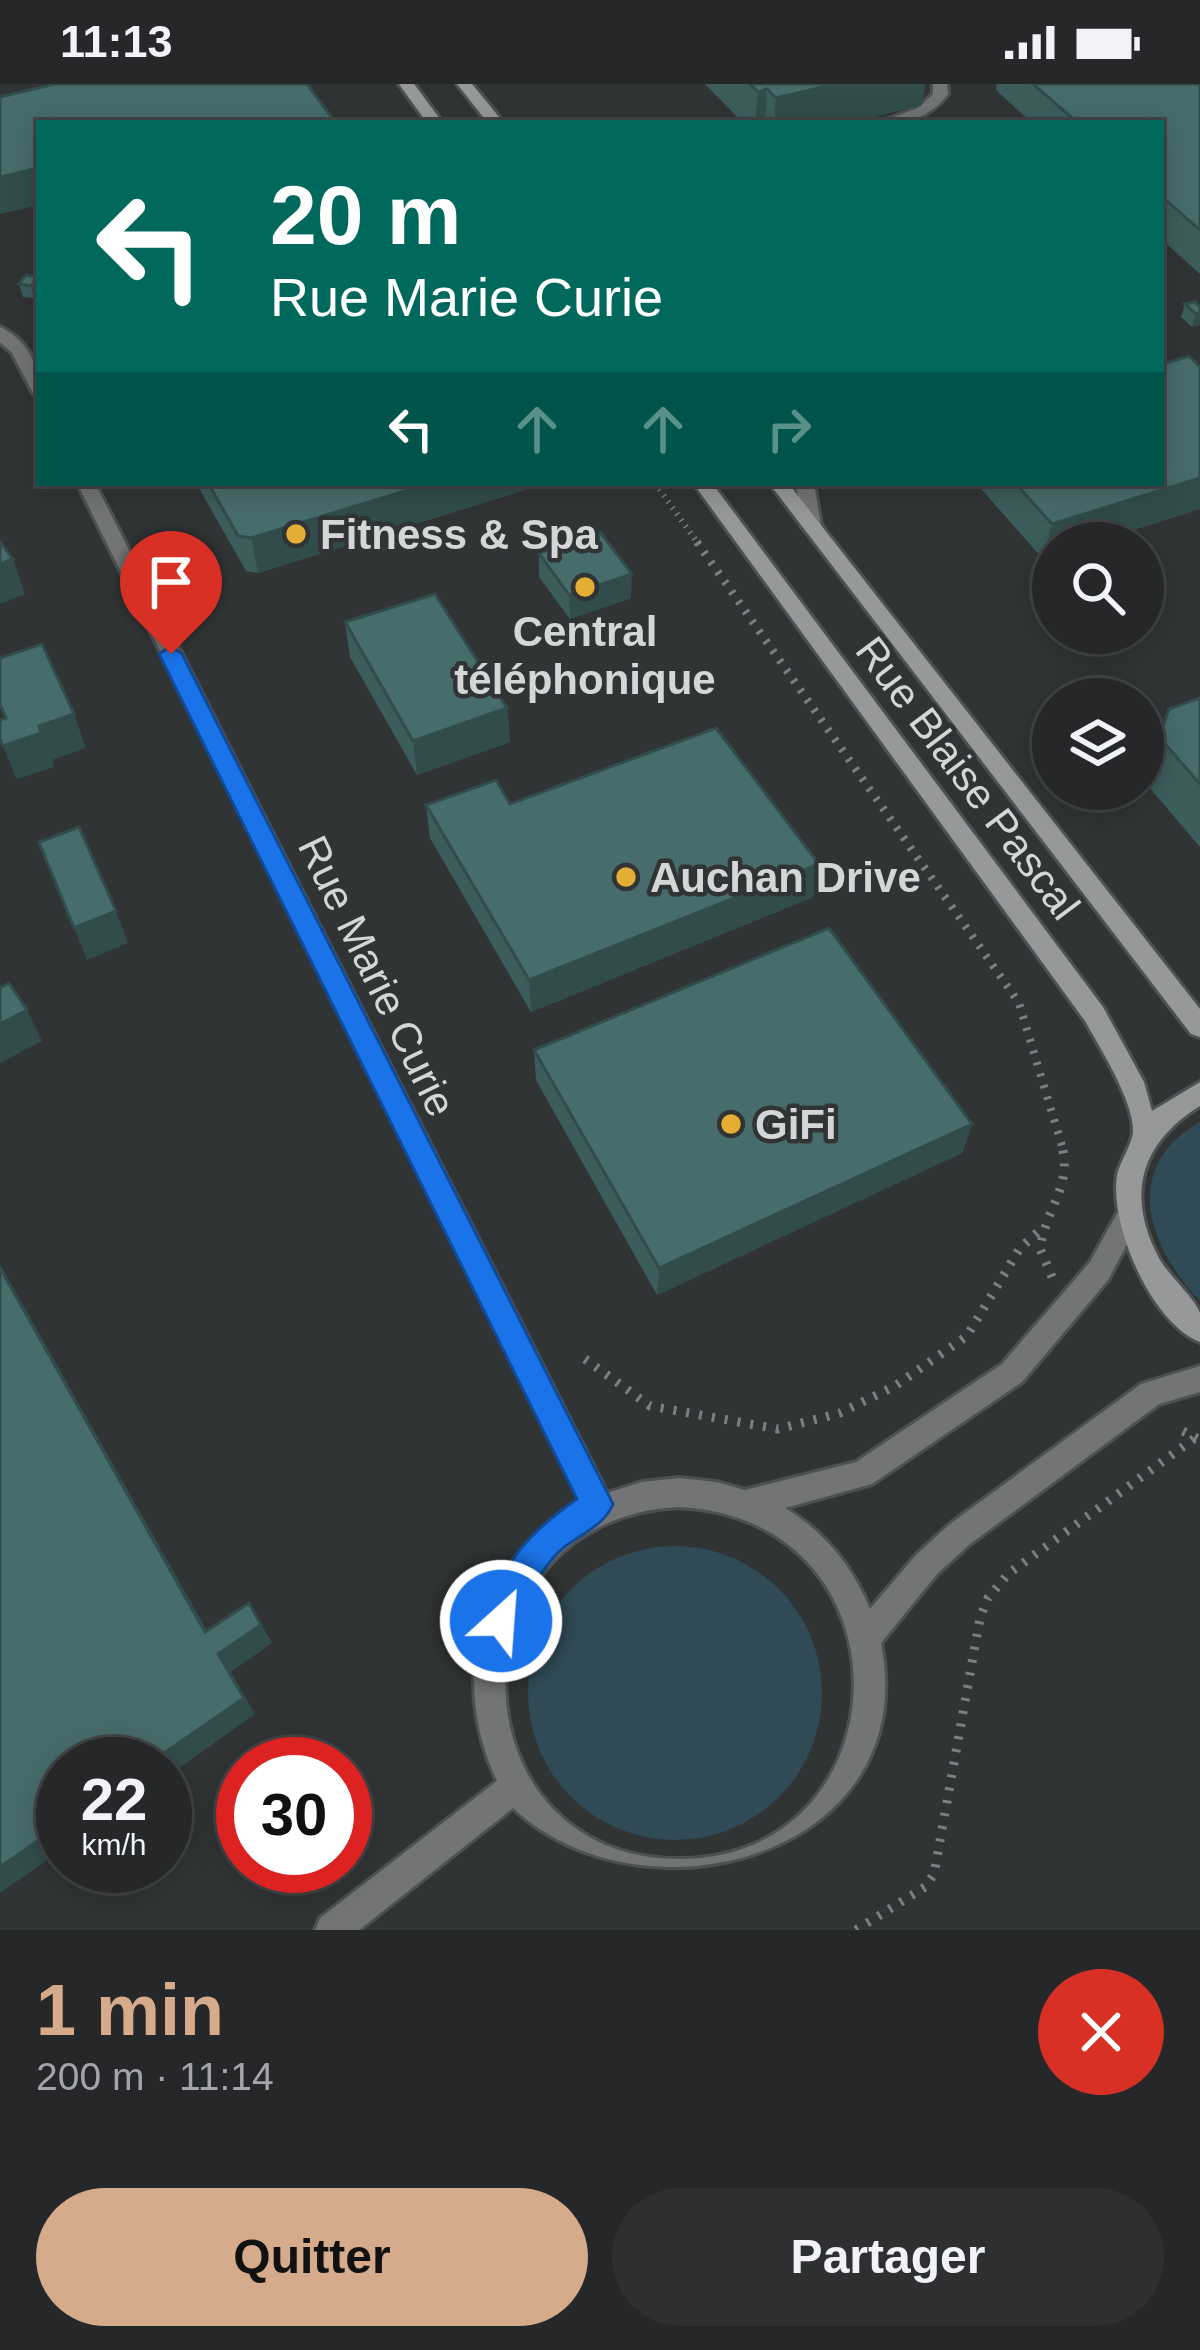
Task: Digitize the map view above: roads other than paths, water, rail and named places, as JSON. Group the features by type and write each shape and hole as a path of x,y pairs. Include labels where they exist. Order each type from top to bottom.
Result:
{"street":[{"path":"406,84 433,120"},
{"path":"464,84 494,120"},
{"path":"898,120 932,106 940,84"},
{"path":"0,332 20,351 36,383"},
{"name":"Rue Marie Curie","path":"88,486 597,1504"},
{"name":"Rue Blaise Pascal","path":"704,486 1094,1014 1132,1082 1146,1133"},
{"name":"Rue Blaise Pascal","path":"780,486 1200,1028"},
{"name":"Rue Blaise Pascal","path":"805,486 811,525"},
{"path":"1200,1093 1174,1105 1146,1133 1131,1165 1129,1216 1139,1252 1160,1288 1200,1330"},
{"path":"749,1503 862,1474 1012,1373 1099,1271 1129,1216"},
{"path":"862,1642 927,1564 961,1534 1151,1394 1200,1378"},
{"path":"699,1489 749,1503 794,1532 837,1581 862,1642 867,1708 849,1774 812,1829 755,1868 689,1882 621,1871 562,1837 518,1784 494,1719 492,1652 511,1590 548,1540 597,1504 646,1490 699,1489"},
{"path":"332,1930 518,1784"}],"place":[{"name":"Fitness & Spa","path":"296,534"},
{"name":"Central téléphonique","path":"585,587"},
{"name":"Auchan Drive","path":"626,877"},
{"name":"GiFi","path":"731,1124"}]}
